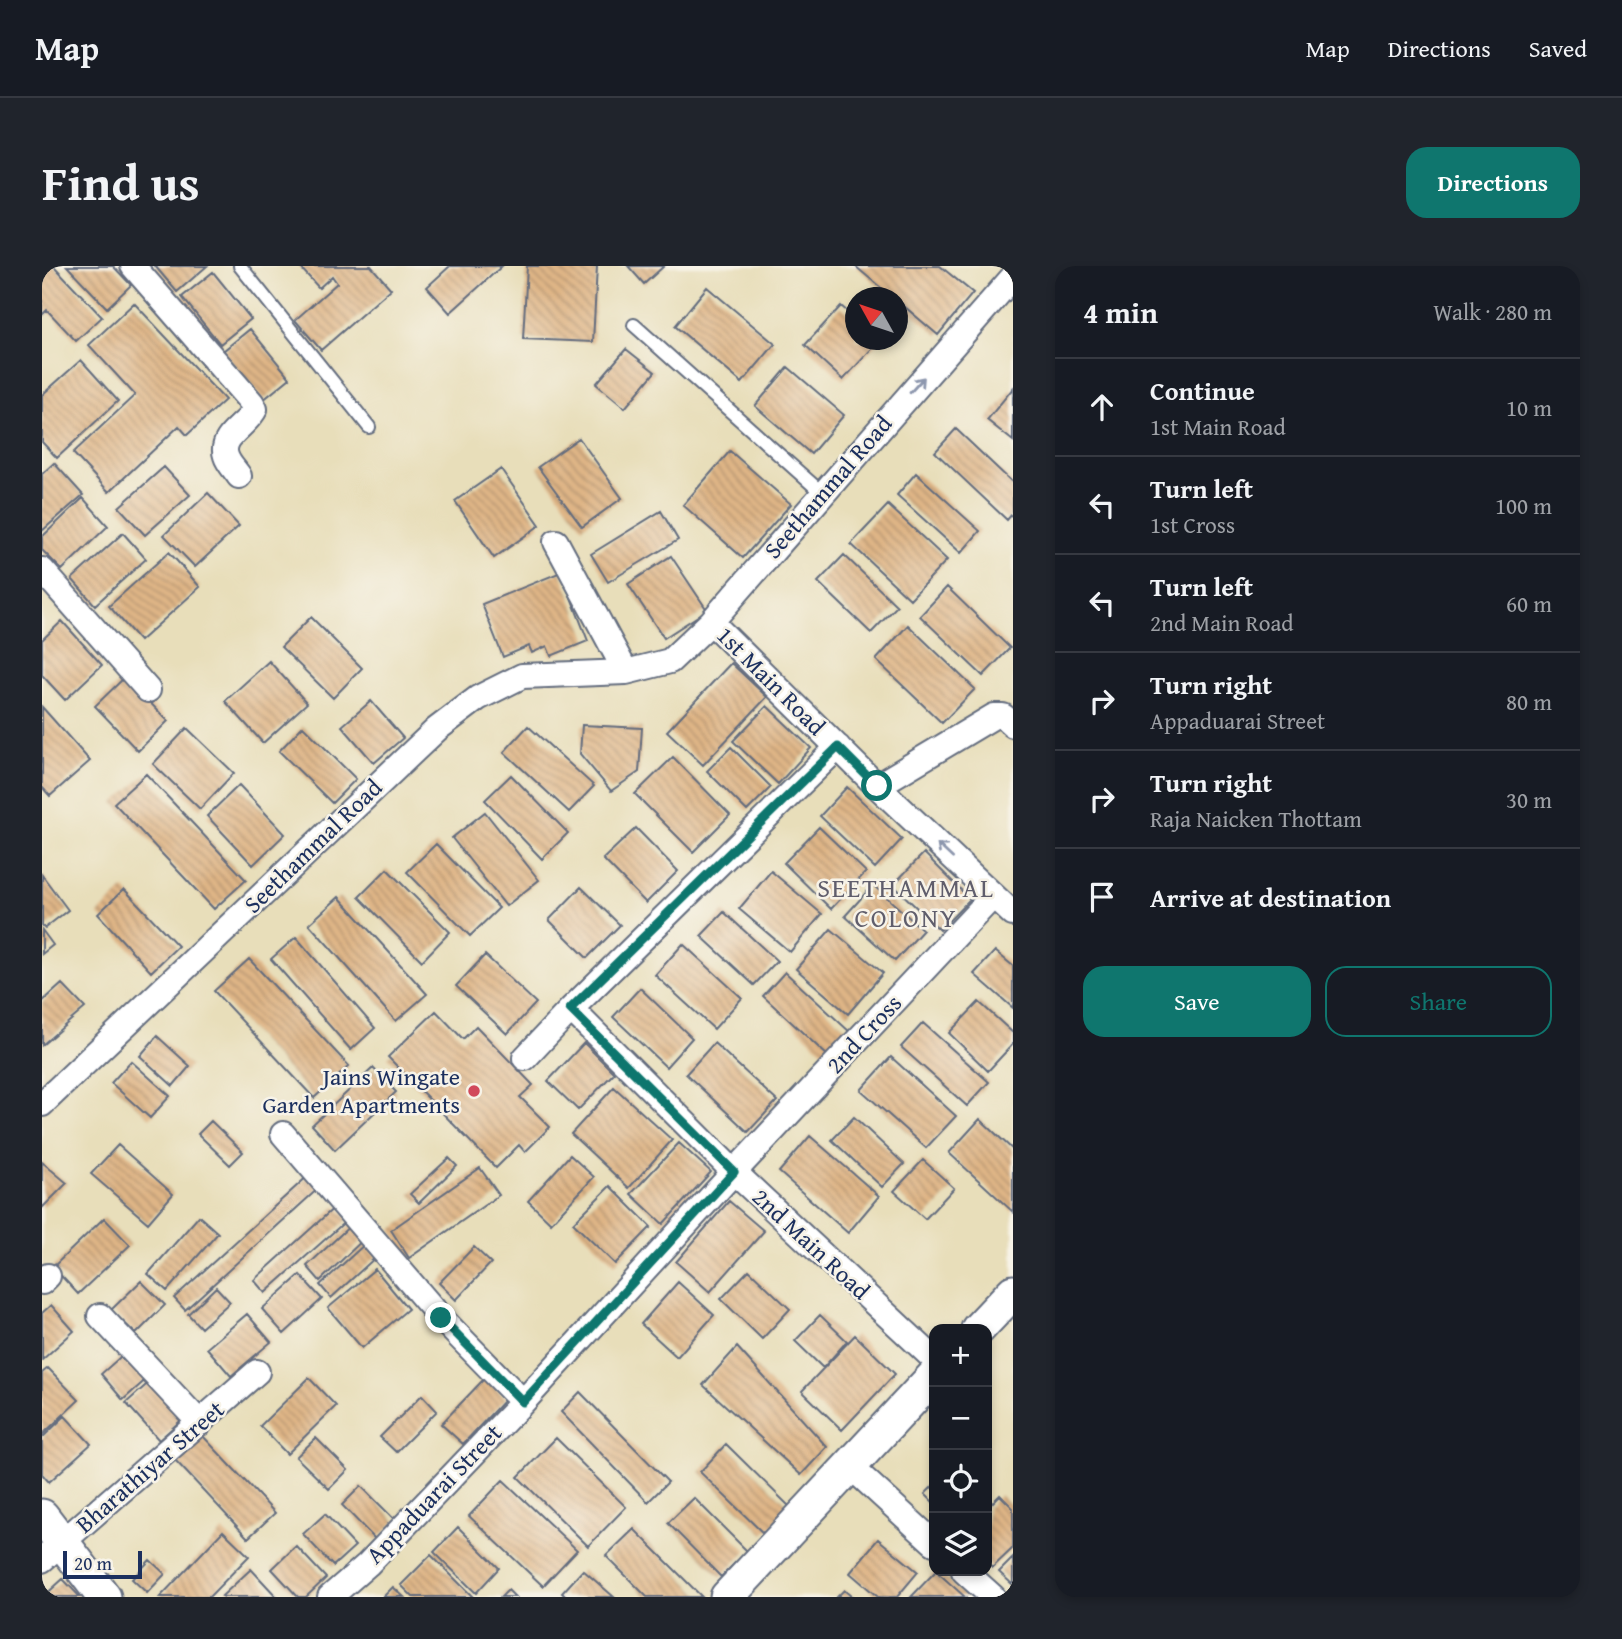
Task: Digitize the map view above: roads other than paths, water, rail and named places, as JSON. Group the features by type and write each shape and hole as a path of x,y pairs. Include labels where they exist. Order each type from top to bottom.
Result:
{"main road":[{"path":"984,1324 1010,1302"},
{"path":"727,1597 929,1381"},
{"path":"42,1516 52,1552 104,1597"}],"street":[{"path":"133,266 255,409 247,422 229,438 225,447 226,457 239,476"},
{"name":"Seethammal Road","path":"44,1099 447,721 478,698 522,676 626,672 670,661 711,622 1013,277"},
{"path":"556,542 626,672"},
{"path":"42,570 148,690"},
{"name":"1st Main Road","path":"711,622 877,786 1013,914"},
{"path":"877,786 994,716 1003,716 1013,725"},
{"path":"525,1058 570,1009 838,747"},
{"name":"2nd Cross","path":"734,1172 993,896"},
{"name":"2nd Main Road","path":"570,1009 734,1172 929,1354"},
{"path":"283,1134 441,1318 523,1402"},
{"name":"Appaduarai Street","path":"330,1597 368,1564 523,1402 734,1172"},
{"path":"100,1315 200,1423"},
{"name":"Bharathiyar Street","path":"52,1552 257,1372"},
{"path":"850,1466 929,1539"},
{"path":"970,1576 993,1597"}],"lane":[{"path":"240,266 369,427"},
{"path":"634,325 822,493"}],"place":[{"name":"Jains Wingate Garden Apartments","path":"474,1091"}],"district":[{"name":"SEETHAMMAL COLONY","path":"906,903"}]}
